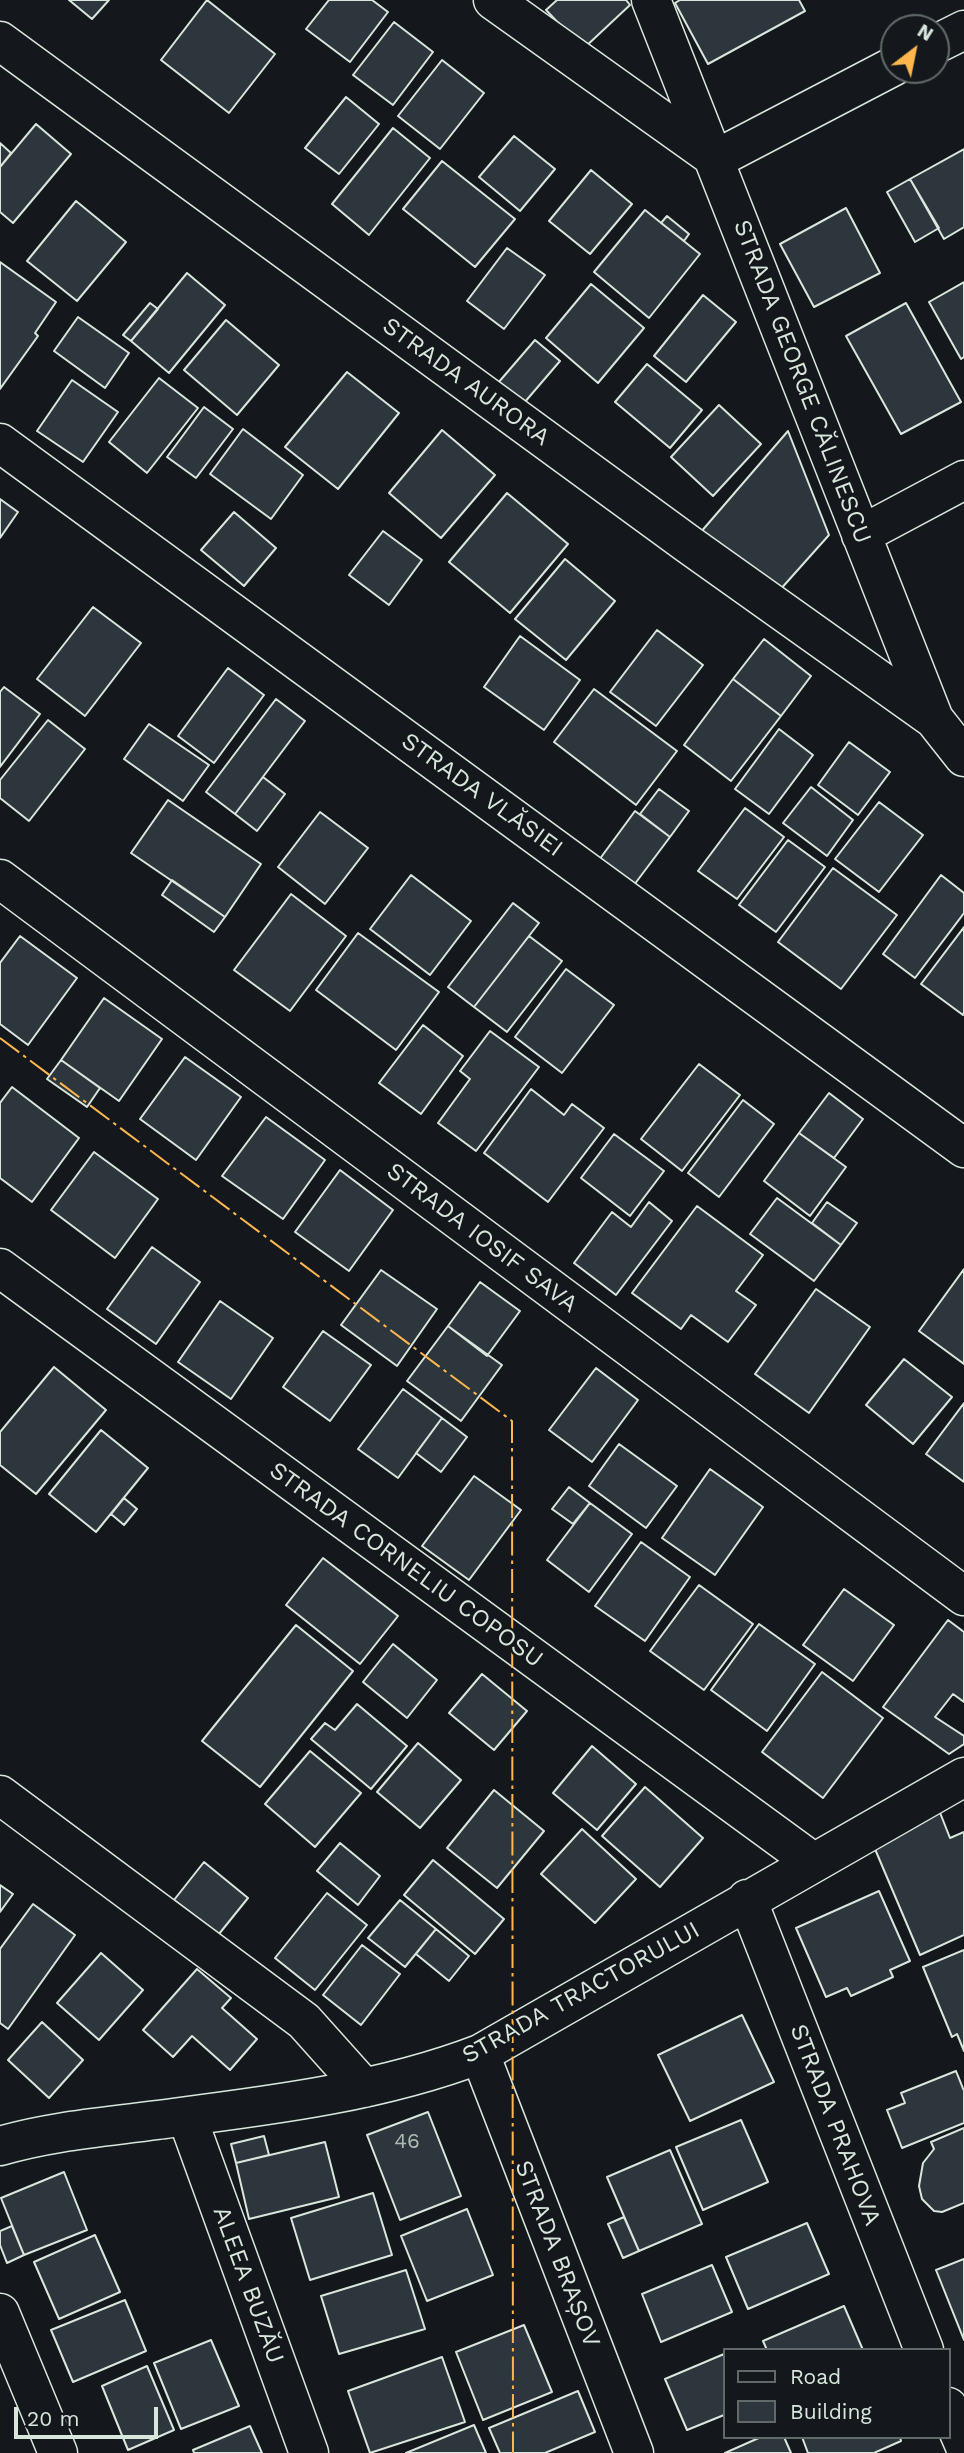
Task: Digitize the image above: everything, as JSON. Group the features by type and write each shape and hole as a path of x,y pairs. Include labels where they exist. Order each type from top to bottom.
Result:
{"street":[{"path":"493,0 716,159 880,73"},
{"name":"STRADA GEORGE CĂLINESCU","path":"652,0 934,719 964,757"},
{"name":"STRADA AURORA","path":"0,41 688,544 934,719"},
{"name":"STRADA VLĂSIEI","path":"0,443 964,1148"},
{"path":"860,535 964,480"},
{"name":"STRADA IOSIF SAVA","path":"0,879 964,1596"},
{"name":"STRADA CORNELIU COPOSU","path":"0,1268 813,1862"},
{"name":"STRADA TRACTORULUI","path":"0,2146 28,2137 187,2117 364,2088 399,2081 480,2054 964,1777"},
{"path":"0,1794 304,2021 364,2088"},
{"name":"STRADA PRAHOVA","path":"747,1899 923,2348"},
{"name":"STRADA BRAȘOV","path":"480,2054 634,2453"},
{"name":"ALEEA BUZĂU","path":"187,2117 309,2453"},
{"path":"0,2313 58,2453"},
{"path":"950,2412 964,2444"}],"building":[{"path":"69,0 109,0 92,19"},
{"path":"207,0 275,54 229,113 161,60"},
{"path":"329,0 372,0 388,12 350,62 306,29"},
{"path":"557,0 626,0 630,5 583,49 546,10"},
{"path":"680,0 799,0 805,11 708,64 675,3"},
{"path":"394,22 433,52 393,105 353,75"},
{"path":"442,60 484,93 440,149 398,116"},
{"path":"346,97 379,124 339,174 305,148"},
{"path":"36,124 71,154 13,223 0,212 0,167"},
{"path":"393,128 430,158 369,235 332,204"},
{"path":"514,136 555,169 520,211 479,177"},
{"path":"0,143 11,153 0,167"},
{"path":"964,149 964,227 944,239 910,179"},
{"path":"442,161 515,219 475,267 403,209"},
{"path":"591,170 632,204 590,254 549,221"},
{"path":"910,179 939,228 915,242 887,192"},
{"path":"76,201 126,242 77,301 27,261"},
{"path":"846,208 880,273 814,307 780,244"},
{"path":"645,210 700,254 649,318 594,272"},
{"path":"667,216 689,234 684,241 661,223"},
{"path":"507,248 545,275 504,329 467,301"},
{"path":"0,262 56,302 35,333 38,336 0,389"},
{"path":"187,273 225,305 169,373 131,341"},
{"path":"964,282 964,357 961,359 929,302"},
{"path":"591,284 644,328 598,383 546,338"},
{"path":"703,295 736,322 686,382 654,356"},
{"path":"150,303 158,309 131,341 123,335"},
{"path":"906,303 961,402 901,434 846,336"},
{"path":"78,317 129,353 105,388 54,351"},
{"path":"226,320 279,365 237,415 184,370"},
{"path":"535,340 560,361 524,403 498,383"},
{"path":"647,364 702,410 670,448 615,402"},
{"path":"347,372 399,413 338,489 285,447"},
{"path":"159,378 198,408 147,473 109,442"},
{"path":"72,380 118,412 83,462 37,431"},
{"path":"719,405 761,444 713,496 671,457"},
{"path":"204,407 233,429 196,478 167,457"},
{"path":"243,429 303,475 271,519 210,474"},
{"path":"442,430 495,475 441,538 389,493"},
{"path":"788,431 829,535 779,591 700,533"},
{"path":"507,493 568,544 510,613 449,562"},
{"path":"0,499 18,512 0,538"},
{"path":"234,512 276,548 244,586 201,550"},
{"path":"383,531 422,560 389,605 349,575"},
{"path":"565,559 615,601 566,660 515,619"},
{"path":"93,607 141,643 85,716 37,679"},
{"path":"657,630 703,665 656,726 610,692"},
{"path":"520,636 580,680 544,730 484,687"},
{"path":"764,639 811,676 781,716 733,679"},
{"path":"228,668 264,695 214,763 178,736"},
{"path":"733,679 781,716 731,781 684,745"},
{"path":"4,687 40,714 0,767 0,692"},
{"path":"594,689 677,751 636,805 554,742"},
{"path":"276,699 305,721 235,814 206,792"},
{"path":"48,720 85,749 29,821 0,798 0,780"},
{"path":"149,724 209,765 183,801 124,759"},
{"path":"779,729 813,755 769,814 735,789"},
{"path":"849,742 890,772 858,815 818,785"},
{"path":"263,777 285,794 257,831 235,814"},
{"path":"811,787 853,820 827,856 783,823"},
{"path":"659,789 689,811 670,837 640,814"},
{"path":"168,800 261,864 225,917 131,853"},
{"path":"879,802 923,835 879,892 835,859"},
{"path":"745,808 784,837 737,899 698,871"},
{"path":"635,811 670,837 634,885 599,860"},
{"path":"320,812 368,848 325,904 278,867"},
{"path":"788,840 825,867 776,932 739,905"},
{"path":"833,868 897,915 841,989 778,942"},
{"path":"411,875 471,921 430,975 370,929"},
{"path":"941,875 964,893 964,913 915,978 883,954"},
{"path":"172,880 225,917 214,932 162,895"},
{"path":"291,894 346,936 290,1011 234,970"},
{"path":"513,903 539,923 474,1007 448,987"},
{"path":"964,927 964,1013 963,1015 921,984"},
{"path":"358,933 439,992 396,1050 316,990"},
{"path":"20,936 77,978 28,1045 0,1024 0,963"},
{"path":"529,936 562,961 507,1032 474,1007"},
{"path":"566,969 614,1005 562,1073 515,1037"},
{"path":"104,998 162,1039 119,1101 61,1060"},
{"path":"423,1025 463,1056 421,1114 379,1083"},
{"path":"490,1031 539,1067 476,1151 438,1123 470,1079 460,1071"},
{"path":"185,1057 241,1097 196,1160 140,1119"},
{"path":"61,1060 100,1088 87,1107 47,1079"},
{"path":"699,1064 740,1095 682,1171 641,1139"},
{"path":"12,1087 79,1138 32,1202 0,1178 0,1103"},
{"path":"531,1089 564,1115 572,1104 604,1128 548,1202 484,1153"},
{"path":"829,1093 863,1119 834,1158 799,1133"},
{"path":"743,1100 774,1124 719,1197 688,1173"},
{"path":"266,1117 325,1160 283,1219 222,1176"},
{"path":"799,1133 846,1167 810,1216 764,1181"},
{"path":"614,1134 664,1171 630,1216 581,1178"},
{"path":"94,1152 158,1199 115,1258 51,1210"},
{"path":"340,1170 393,1210 349,1271 295,1232"},
{"path":"777,1198 841,1245 814,1281 750,1234"},
{"path":"649,1202 672,1221 616,1295 574,1263 612,1212 631,1227"},
{"path":"827,1202 857,1223 841,1245 812,1223"},
{"path":"697,1206 763,1255 736,1291 756,1305 728,1342 691,1315 681,1329 632,1293"},
{"path":"152,1247 200,1282 156,1344 107,1309"},
{"path":"964,1269 964,1364 919,1331"},
{"path":"381,1270 437,1309 397,1366 341,1325"},
{"path":"480,1282 520,1311 487,1356 448,1326"},
{"path":"816,1289 870,1327 809,1413 755,1374"},
{"path":"220,1301 273,1338 231,1399 178,1362"},
{"path":"448,1326 502,1365 461,1421 407,1381"},
{"path":"323,1331 371,1365 330,1421 283,1387"},
{"path":"904,1359 952,1397 913,1444 866,1405"},
{"path":"54,1367 106,1410 36,1494 0,1465 0,1432"},
{"path":"596,1368 638,1400 592,1462 549,1430"},
{"path":"403,1389 442,1418 398,1478 358,1449"},
{"path":"964,1403 964,1482 926,1454"},
{"path":"442,1418 467,1437 441,1472 416,1453"},
{"path":"101,1430 148,1468 96,1532 49,1494"},
{"path":"619,1444 677,1486 646,1528 589,1486"},
{"path":"710,1469 763,1507 715,1575 662,1538"},
{"path":"474,1476 521,1510 469,1580 422,1546"},
{"path":"569,1487 590,1503 573,1524 552,1509"},
{"path":"124,1498 137,1509 124,1525 111,1514"},
{"path":"590,1503 632,1534 589,1592 547,1560"},
{"path":"641,1542 690,1577 645,1641 595,1606"},
{"path":"323,1558 398,1616 360,1664 286,1605"},
{"path":"699,1585 753,1624 704,1690 650,1651"},
{"path":"844,1589 894,1625 853,1681 803,1645"},
{"path":"948,1620 964,1632 964,1702 953,1694 935,1717 964,1736 964,1744 949,1754 883,1707"},
{"path":"759,1624 815,1664 767,1731 711,1690"},
{"path":"296,1625 353,1671 260,1787 202,1741"},
{"path":"393,1644 437,1680 407,1718 363,1682"},
{"path":"822,1672 883,1718 823,1798 762,1752"},
{"path":"482,1674 527,1711 494,1750 449,1713"},
{"path":"357,1704 407,1746 371,1789 311,1739 325,1723 335,1730"},
{"path":"418,1743 461,1780 420,1828 377,1792"},
{"path":"592,1746 636,1784 597,1830 553,1793"},
{"path":"310,1751 361,1793 315,1847 265,1804"},
{"path":"645,1787 703,1838 660,1887 602,1836"},
{"path":"494,1790 544,1831 497,1888 447,1848"},
{"path":"937,1805 950,1838 964,1832 964,1935 920,1955 872,1842"},
{"path":"582,1829 636,1879 595,1923 541,1874"},
{"path":"340,1843 380,1876 358,1905 317,1871"},
{"path":"433,1860 504,1919 475,1954 404,1895"},
{"path":"204,1862 248,1898 219,1934 174,1900"},
{"path":"0,1885 13,1894 0,1912"},
{"path":"879,1891 910,1961 890,1970 893,1977 851,1996 847,1988 826,1997 796,1928"},
{"path":"327,1893 367,1925 315,1990 275,1958"},
{"path":"400,1900 436,1929 405,1967 368,1938"},
{"path":"33,1904 75,1935 8,2029 0,2023 0,1949"},
{"path":"436,1929 469,1956 449,1981 416,1954"},
{"path":"362,1945 400,1974 361,2025 323,1995"},
{"path":"964,1950 964,2051 957,2034 952,2037 923,1967"},
{"path":"101,1953 143,1990 99,2040 57,2003"},
{"path":"197,1969 231,1998 222,2008 257,2039 230,2070 192,2036 173,2057 143,2030"},
{"path":"742,2015 774,2082 690,2121 658,2055"},
{"path":"42,2022 83,2060 49,2098 8,2060"},
{"path":"956,2071 964,2091 964,2123 902,2148 887,2110 905,2103 901,2093"},
{"path":"428,2112 461,2196 400,2220 367,2135"},
{"path":"741,2120 768,2182 703,2210 676,2147"},
{"path":"964,2128 964,2203 942,2212 934,2211 922,2199 919,2186 923,2163 934,2149 931,2142"},
{"path":"264,2136 269,2155 236,2163 231,2144"},
{"path":"325,2142 339,2197 249,2219 236,2163"},
{"path":"670,2150 702,2224 639,2251 607,2177"},
{"path":"64,2172 87,2230 24,2255 1,2198"},
{"path":"373,2193 392,2255 310,2280 291,2218"},
{"path":"467,2209 493,2275 427,2301 401,2236"},
{"path":"624,2217 639,2251 623,2258 608,2224"},
{"path":"807,2223 829,2274 748,2309 726,2257"},
{"path":"12,2226 24,2255 7,2263 0,2245 0,2231"},
{"path":"95,2235 120,2292 59,2319 34,2262"},
{"path":"964,2259 964,2340 936,2270"},
{"path":"712,2265 732,2312 661,2342 642,2294"},
{"path":"406,2270 425,2329 339,2354 321,2296"},
{"path":"125,2300 146,2351 73,2382 51,2330"},
{"path":"844,2306 862,2348 766,2348 763,2341"},
{"path":"524,2325 552,2392 483,2420 456,2352"},
{"path":"211,2340 239,2406 181,2429 154,2363"},
{"path":"722,2355 722,2416 687,2430 665,2379"},
{"path":"442,2357 465,2422 370,2453 348,2391"},
{"path":"147,2366 174,2430 128,2450 102,2386"},
{"path":"578,2391 595,2432 545,2453 500,2453 489,2428"},
{"path":"474,2425 486,2453 406,2453"},
{"path":"250,2426 262,2453 194,2453 193,2450"},
{"path":"756,2439 785,2439 791,2453 725,2453"},
{"path":"803,2439 901,2441 874,2453 808,2453"}],"power":[{"path":"0,1038 512,1421 513,2453"}]}
